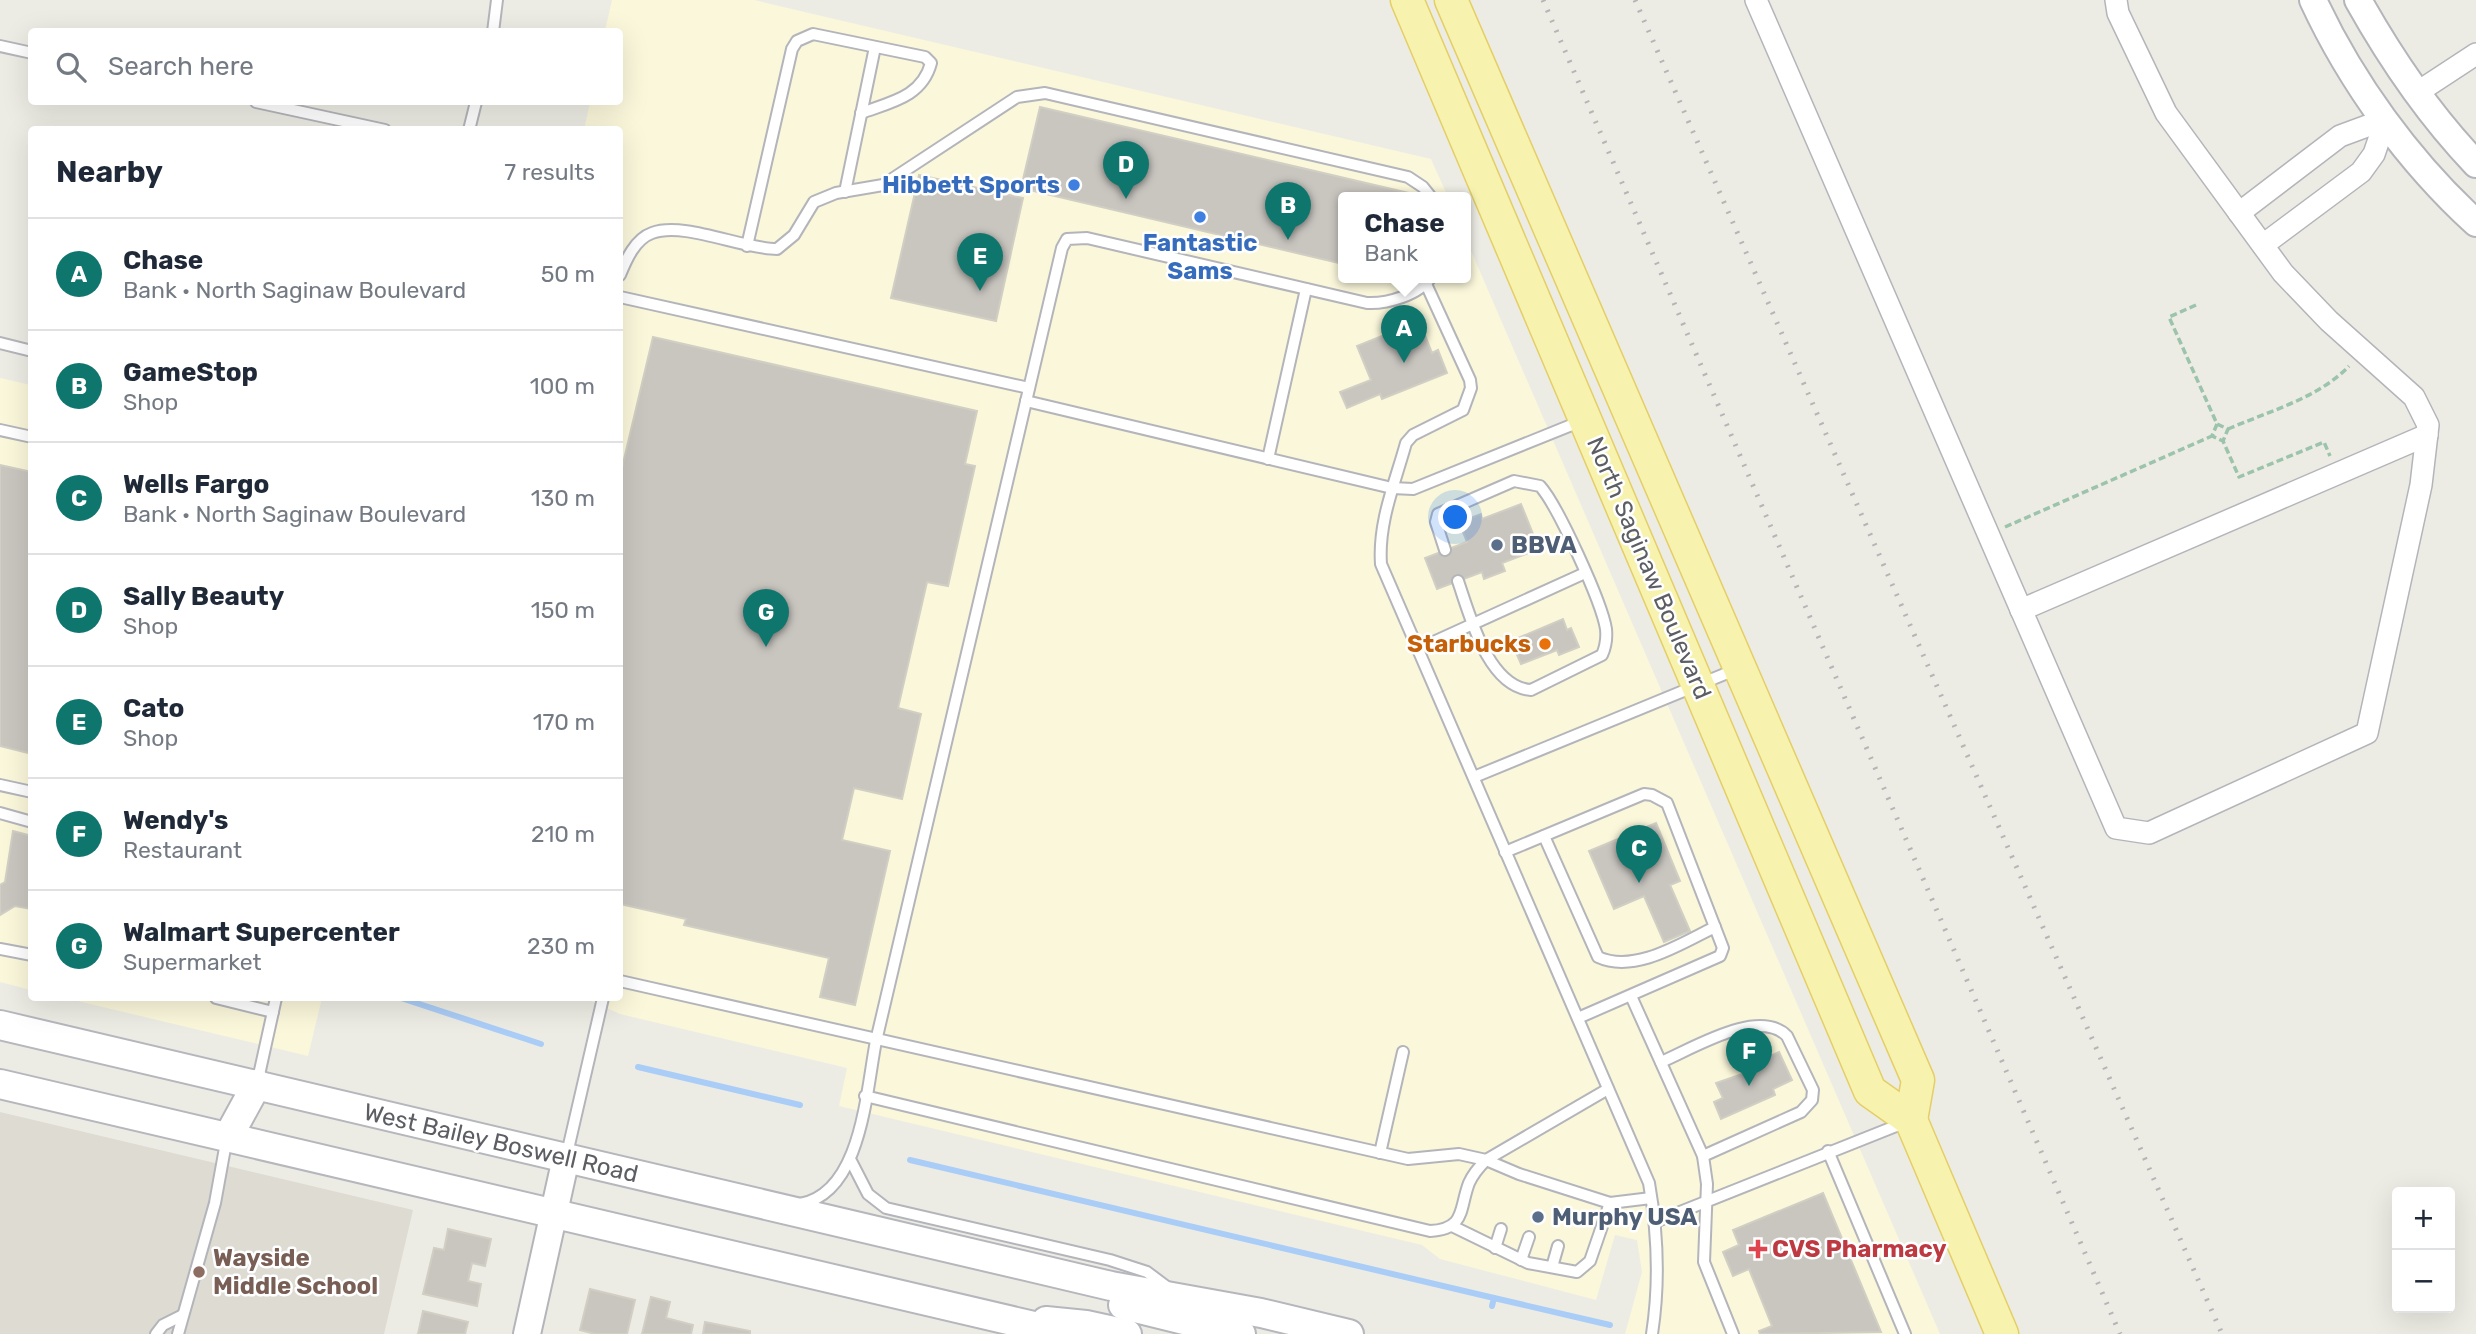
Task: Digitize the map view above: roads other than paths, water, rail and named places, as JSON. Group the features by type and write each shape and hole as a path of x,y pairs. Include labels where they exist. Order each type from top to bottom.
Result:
{"main road":[{"name":"North Saginaw Boulevard","path":"1407,0 1870,1091 1911,1120 1918,1080 1451,0"},
{"name":"West Bailey Boswell Road","path":"0,1024 1111,1286 1183,1298 1349,1334"},
{"path":"0,1084 1068,1334"},
{"path":"228,1137 257,1084"},
{"path":"1911,1120 2002,1334"},
{"name":"West Bailey Boswell Road","path":"1002,1260 1092,1298 1241,1334"},
{"path":"991,1315 1086,1325 1127,1334"}],"street":[{"path":"1756,0 2116,828 2149,833 2367,733 2421,485 2428,425 2414,397 2302,292 2263,245 2165,113 2118,13 2116,0"},
{"path":"2313,0 2348,68 2435,182 2476,223"},
{"path":"2358,0 2394,60 2450,137 2476,164"},
{"path":"2239,213 2340,136 2386,119 2418,92 2476,54"},
{"path":"2263,245 2361,172 2374,154 2386,119"},
{"path":"2021,610 2427,435"},
{"path":"527,1334 566,1158"}],"lane":[{"path":"494,28 497,0"},
{"path":"747,246 792,49 797,41 813,34 925,57 930,63 923,83 912,93 861,113"},
{"path":"0,46 28,52"},
{"path":"845,191 875,47"},
{"path":"623,269 634,247 654,232 684,232 747,246 777,249 794,235 814,202 845,191 883,185 1017,97 1045,93 1408,177 1427,192"},
{"path":"270,105 367,126"},
{"path":"470,126 475,105"},
{"path":"776,1208 811,1202 826,1193 851,1161 876,1041 1062,248 1067,239 1087,237 1367,303 1386,304 1424,283"},
{"path":"1429,283 1471,388 1462,410 1413,435 1406,443 1379,544 1381,564 1648,1183 1655,1222 1659,1284 1652,1334"},
{"path":"1268,459 1306,289"},
{"path":"623,298 1030,388"},
{"path":"0,344 28,350"},
{"path":"1026,401 1392,488 1425,486 1587,419"},
{"path":"0,430 28,436"},
{"path":"1445,550 1436,522 1438,514 1514,481 1540,486 1585,573 1606,626 1606,646 1602,655 1531,690 1518,689 1498,674 1472,622 1458,581"},
{"path":"1418,649 1472,622 1585,573"},
{"path":"1474,777 1740,668"},
{"path":"0,785 28,791"},
{"path":"1505,852 1644,794 1667,803 1723,948 1720,956 1578,1018"},
{"path":"0,813 28,821"},
{"path":"1544,836 1598,957 1625,962 1665,951 1715,927"},
{"path":"0,949 28,954"},
{"path":"623,982 876,1041 1408,1159 1447,1153 1486,1160 1519,1174 1610,1203 1651,1198"},
{"path":"1631,996 1703,1156 1707,1184 1704,1262 1732,1334"},
{"path":"228,1001 273,1012"},
{"path":"257,1084 275,1001"},
{"path":"566,1158 602,1001"},
{"path":"1661,1062 1746,1026 1769,1026 1782,1030 1787,1036 1813,1090 1812,1100 1801,1112 1703,1156"},
{"path":"1380,1153 1403,1052"},
{"path":"865,1096 1430,1231 1452,1226 1459,1219 1473,1174 1486,1160 1608,1089"},
{"path":"1655,1222 1911,1120"},
{"path":"178,1334 215,1203 228,1137"},
{"path":"1828,1152 1906,1334"},
{"path":"851,1161 868,1194 886,1208 1110,1260 1147,1272 1183,1298"},
{"path":"1514,1187 1519,1174"},
{"path":"1543,1195 1547,1183"},
{"path":"1571,1203 1575,1191"},
{"path":"1452,1226 1521,1260 1577,1272 1590,1261 1610,1203"},
{"path":"1495,1248 1502,1229"},
{"path":"1521,1260 1528,1237"},
{"path":"1552,1268 1558,1246"},
{"path":"156,1334 163,1325 181,1316"}],"waterway":[{"path":"410,1001 541,1044"},
{"path":"638,1067 800,1105"},
{"path":"910,1160 1494,1298 1492,1306"},
{"path":"1494,1298 1610,1325"}],"railway":[{"path":"1543,0 2120,1334"},
{"path":"1635,0 2222,1334"}],"place":[{"name":"Hibbett Sports","path":"1074,185"},
{"name":"Sally Beauty","path":"1126,199"},
{"name":"Fantastic Sams","path":"1200,217"},
{"name":"GameStop","path":"1288,240"},
{"name":"Cato","path":"980,291"},
{"name":"Chase","path":"1404,363"},
{"name":"BBVA","path":"1497,545"},
{"name":"Starbucks","path":"1545,644"},
{"name":"Walmart Supercenter","path":"766,647"},
{"name":"Wells Fargo","path":"1639,883"},
{"name":"Wendy's","path":"1749,1086"},
{"name":"Murphy USA","path":"1538,1217"},
{"name":"CVS Pharmacy","path":"1758,1249"},
{"name":"Wayside Middle School","path":"199,1272"}]}
